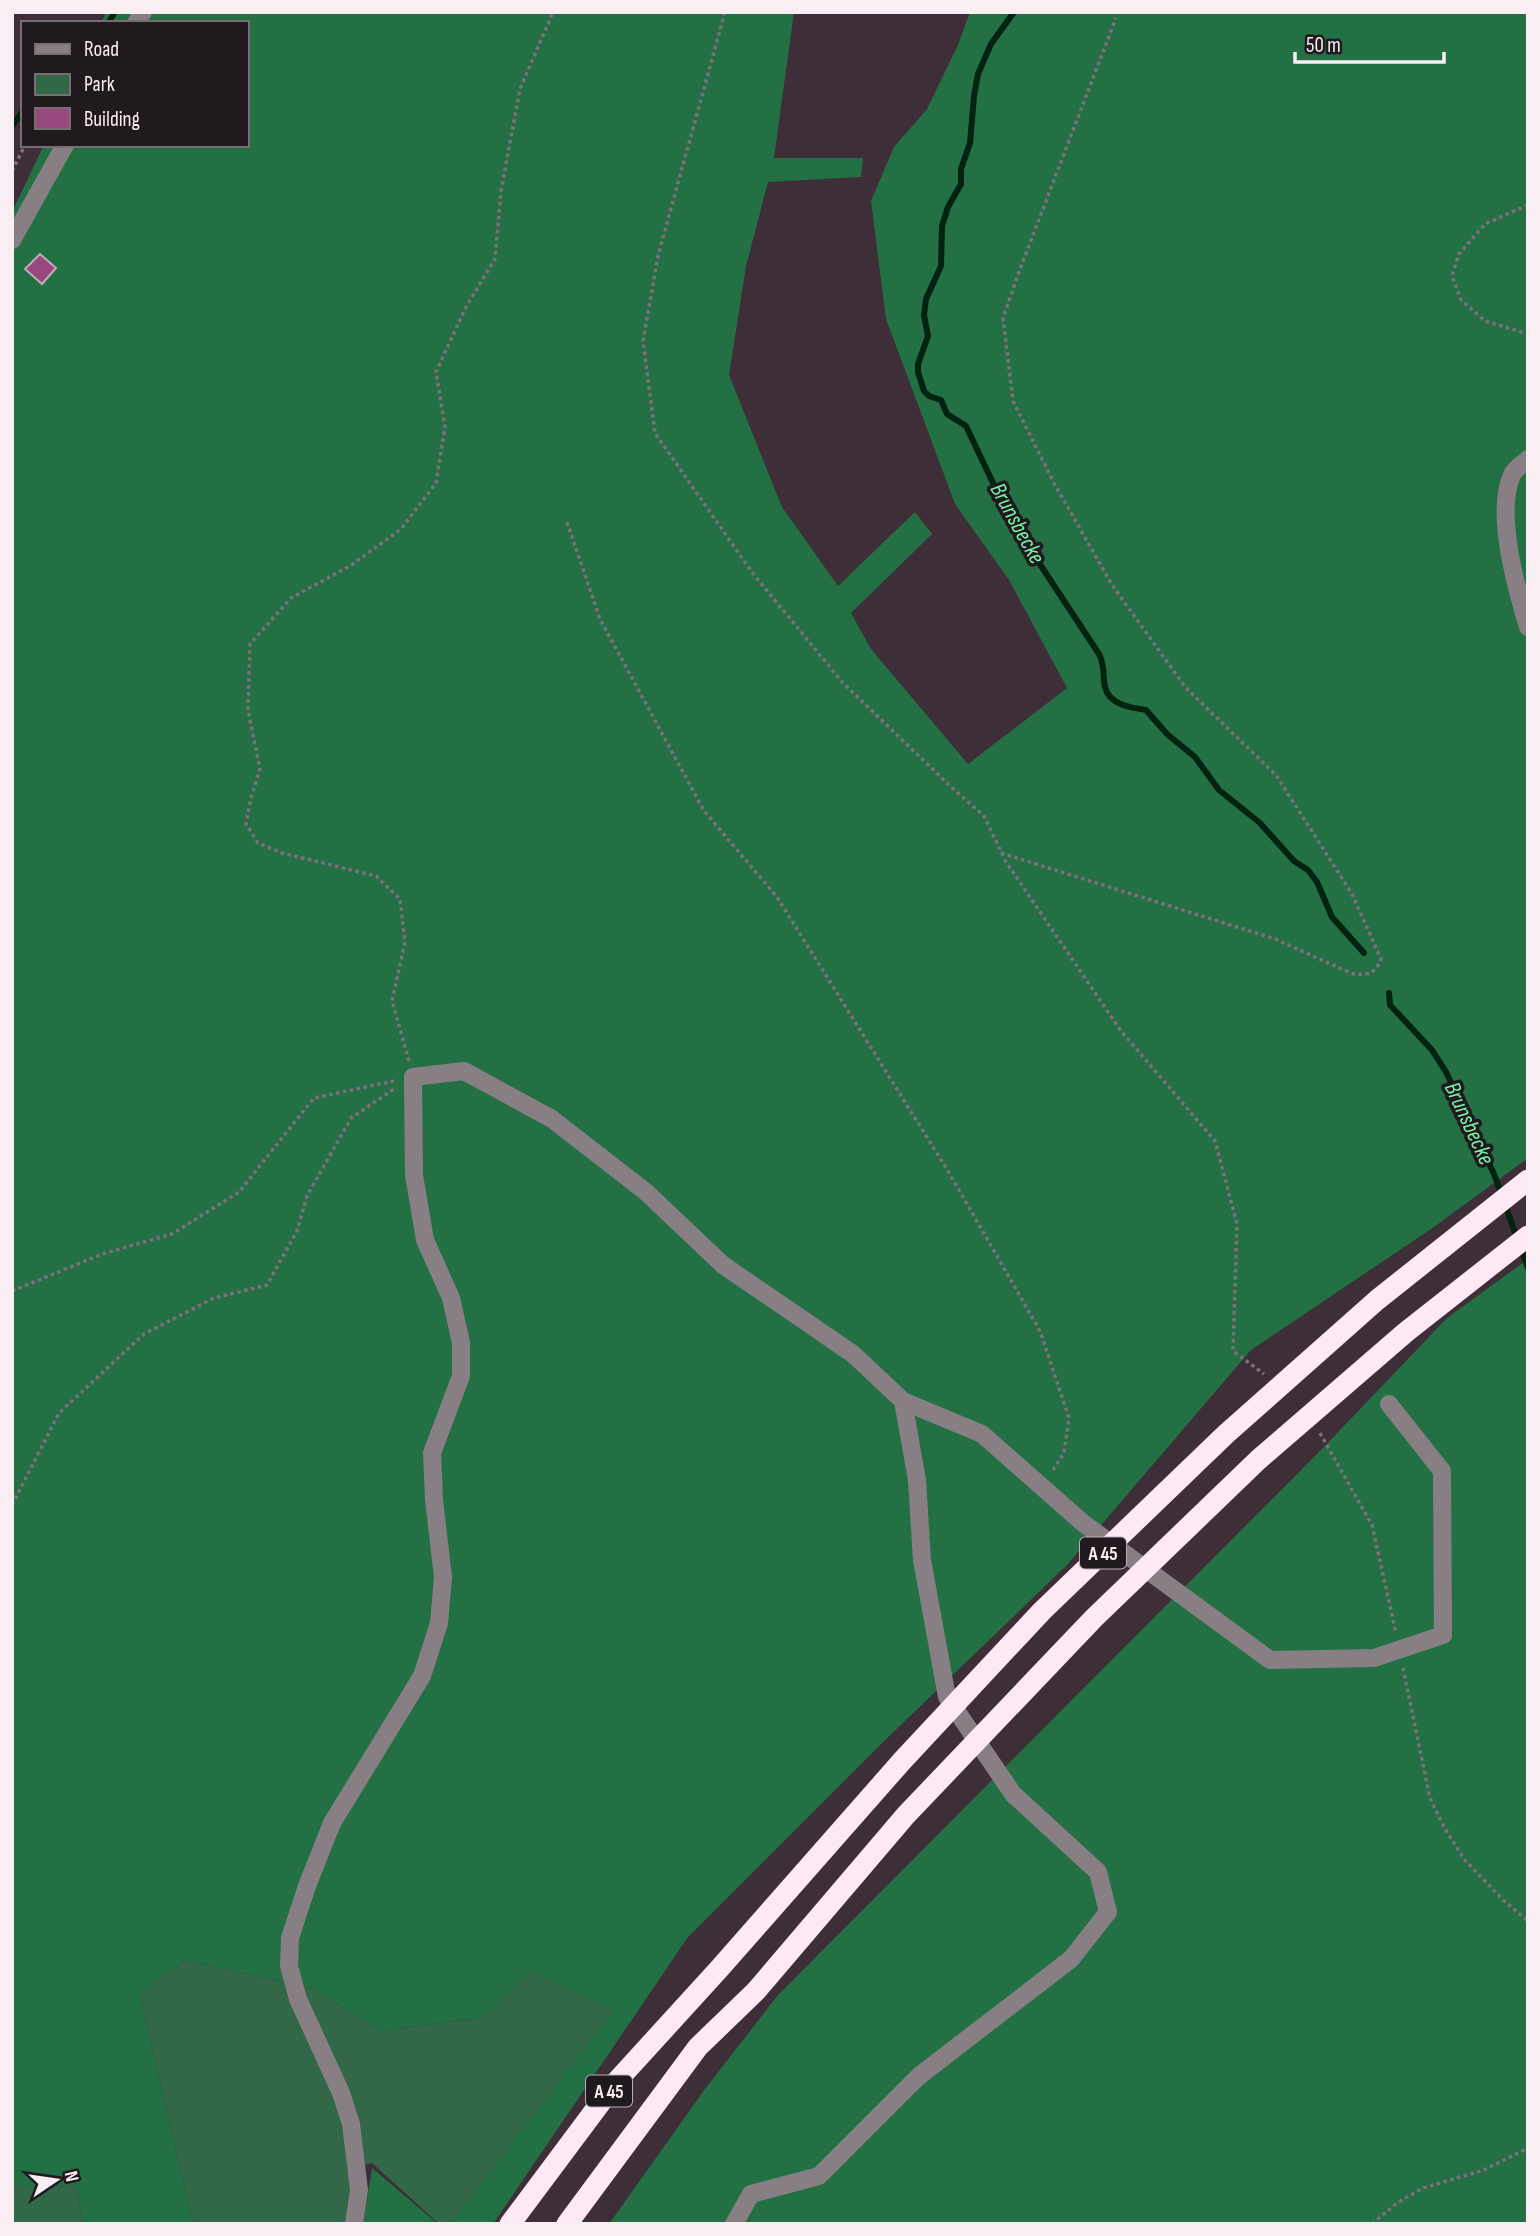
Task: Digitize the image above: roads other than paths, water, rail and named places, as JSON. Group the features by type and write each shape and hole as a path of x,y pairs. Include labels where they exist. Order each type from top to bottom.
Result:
{"highway":[{"name":"A 45","path":"510,2224 616,2082 902,1761 1042,1611 1226,1434 1377,1300 1528,1180"},
{"name":"A 45","path":"567,2224 698,2046 756,1991 906,1815 1094,1618 1258,1460 1406,1332 1528,1236"}],"street":[{"path":"12,240 64,147"},
{"path":"1528,459 1513,472 1505,504 1514,582 1528,627"},
{"path":"1514,582 1528,601"},
{"path":"354,2224 359,2190 351,2124 341,2093 298,1998 289,1966 290,1938 332,1823 422,1676 439,1623 443,1577 434,1500 432,1453 461,1376 461,1343 451,1298 425,1240 414,1175 413,1077 464,1071 552,1119 646,1192 723,1265 853,1354 903,1401 982,1434 1083,1523 1270,1660 1374,1658 1443,1635 1442,1471 1389,1404"},
{"path":"734,2224 751,2194 819,2176 919,2076 1070,1959 1108,1912 1098,1872 1013,1794 947,1697 922,1560 917,1480 903,1401"}],"waterway":[{"path":"109,21 115,12"},
{"name":"Brunsbecke","path":"1014,12 991,44 978,74 970,143 961,169 961,184 948,207 942,226 941,266 926,299 924,315 928,336 918,364 924,391 941,400 947,414 966,426 1022,537 1099,654 1107,693 1116,702 1146,710 1167,734 1195,757 1219,790 1260,823 1294,861 1308,870 1317,882 1332,917 1364,953"},
{"path":"12,126 21,114"},
{"name":"Brunsbecke","path":"1389,993 1390,1005 1432,1050 1446,1072 1494,1174 1528,1268"}]}
